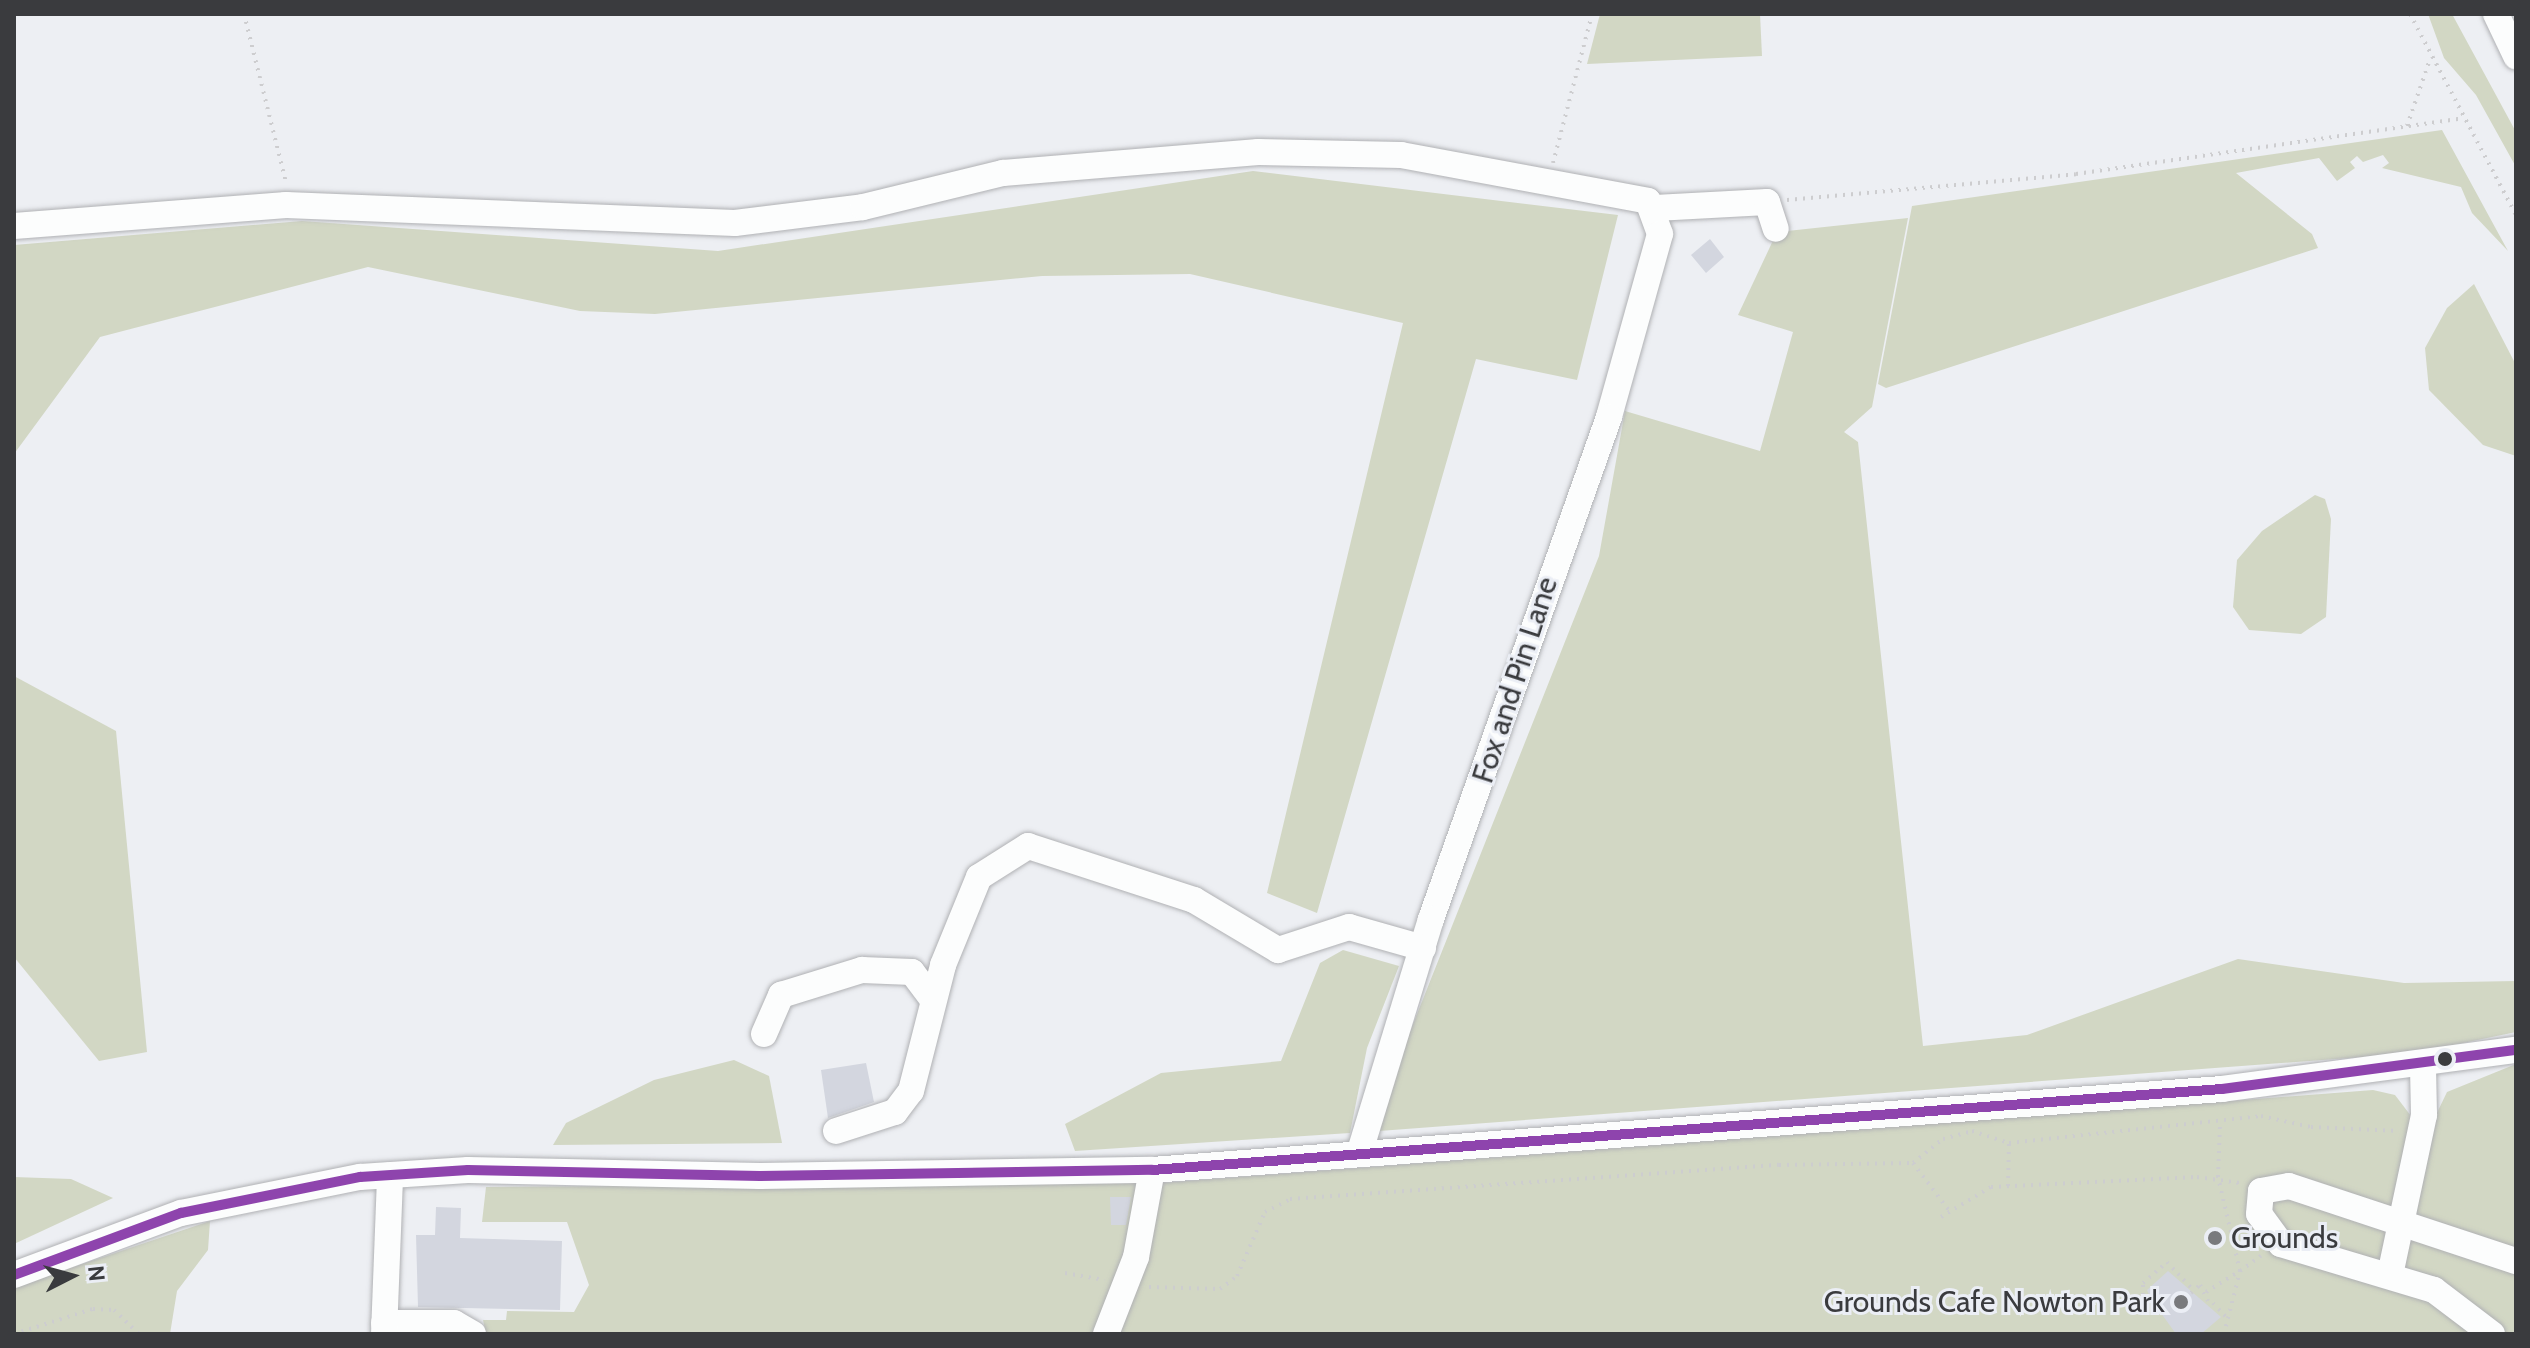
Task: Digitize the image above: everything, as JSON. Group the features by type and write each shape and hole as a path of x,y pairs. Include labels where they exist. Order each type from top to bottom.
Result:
{"street":[{"path":"2496,14 2516,56"},
{"path":"14,226 286,205 735,223 863,207 1003,173 1258,152 1401,155 1558,180 1655,208 1767,202 1776,229"},
{"name":"Fox and Pin Lane","path":"1360,1151 1423,948 1609,417 1660,234 1655,208"},
{"path":"836,1131 895,1112 911,1091 943,965 979,877 1028,846 1194,900 1278,950 1349,927 1423,948"},
{"path":"764,1034 781,995 802,984 886,967 912,972 943,965"},
{"path":"912,972 933,1000"},
{"path":"14,1275 181,1213 390,1175 1152,1170 2423,1068 2516,1050"},
{"path":"2390,1275 2404,1226 2421,1135 2423,1068"},
{"path":"1106,1334 1149,1208 1152,1170"},
{"path":"390,1175 384,1329 454,1323 473,1334"},
{"path":"2492,1334 2434,1290 2281,1244 2259,1214 2261,1191 2289,1186 2516,1261"}],"path":[{"path":"244,14 285,164 286,205"},
{"path":"1558,180 1553,166 1592,14"},
{"path":"2410,14 2429,62 2516,215"},
{"path":"2407,126 2429,62"},
{"path":"1767,202 2045,178 2463,118"},
{"path":"1065,1273 1125,1284 1220,1289 1237,1276 1265,1212 1290,1199 1779,1165 1913,1163 1924,1157 1931,1148 1972,1131 1998,1143 2009,1143 2220,1124 2261,1116 2421,1135"},
{"path":"2220,1124 2218,1177 2240,1271 2224,1334"},
{"path":"2008,1186 2009,1143"},
{"path":"1913,1163 1950,1212"},
{"path":"1941,1217 1977,1191 2008,1186 2218,1177 2261,1191"},
{"path":"2206,1292 2281,1244"},
{"path":"2143,1295 2143,1283 2167,1262 2192,1292 2200,1285 2212,1304 2228,1319"},
{"path":"14,1334 93,1309 114,1310 139,1334"}],"green space":[{"path":"1600,14 1760,14 1762,56 1587,64"},
{"path":"2428,14 2452,14 2516,132 2516,167 2476,95 2444,58"},
{"path":"2442,130 2508,251 2472,213 2461,187 2382,168 2389,163 2383,155 2363,162 2357,156 2350,162 2355,168 2337,181 2319,158 2236,173 2312,234 2318,248 1886,388 1878,384 1912,206"},
{"path":"1253,171 1618,215 1577,380 1476,359 1317,913 1267,893 1403,323 1190,274 1042,276 655,314 580,311 368,267 100,337 14,454 14,245 302,221 718,251"},
{"path":"1908,218 1872,407 1844,432 1858,442 1923,1046 2027,1035 2238,959 2404,983 2516,981 2516,1032 2415,1053 1379,1131 1398,1062 1599,556 1625,411 1760,451 1793,332 1738,315 1777,232"},
{"path":"2474,284 2516,365 2516,456 2483,445 2429,390 2425,348 2447,308"},
{"path":"2315,495 2325,499 2331,519 2326,617 2301,634 2249,630 2233,607 2237,560 2262,531"},
{"path":"14,676 116,731 147,1052 99,1061 14,957"},
{"path":"1343,950 1399,966 1367,1048 1350,1133 1075,1151 1065,1124 1161,1073 1281,1061 1320,963"},
{"path":"734,1060 769,1076 782,1143 553,1145 566,1123 654,1080"},
{"path":"2516,1064 2516,1334 486,1334 483,1320 506,1320 507,1311 574,1312 589,1285 567,1222 482,1222 486,1187 1161,1183 2373,1090 2395,1095 2411,1116 2436,1115 2447,1092"},
{"path":"14,1177 71,1179 113,1198 14,1244"},
{"path":"210,1221 208,1250 177,1291 170,1334 14,1334 14,1287"}],"building":[{"path":"1710,239 1724,257 1706,273 1691,255"},
{"path":"866,1063 874,1102 828,1118 821,1070"},
{"path":"1110,1197 1131,1197 1126,1225 1111,1225"},
{"path":"436,1207 461,1208 460,1238 562,1241 560,1310 418,1307 416,1235 435,1235"},
{"name":"Grounds Cafe Nowton Park","path":"2168,1271 2221,1317 2201,1334 2176,1334 2151,1299 2147,1290"}],"transit line":[{"path":"14,1275 181,1213 360,1177 468,1170 760,1176 1152,1170 2222,1089 2516,1050"}],"place":[{"name":"Grounds","path":"2215,1238"},
{"name":"Grounds Cafe Nowton Park","path":"2181,1302"}]}
